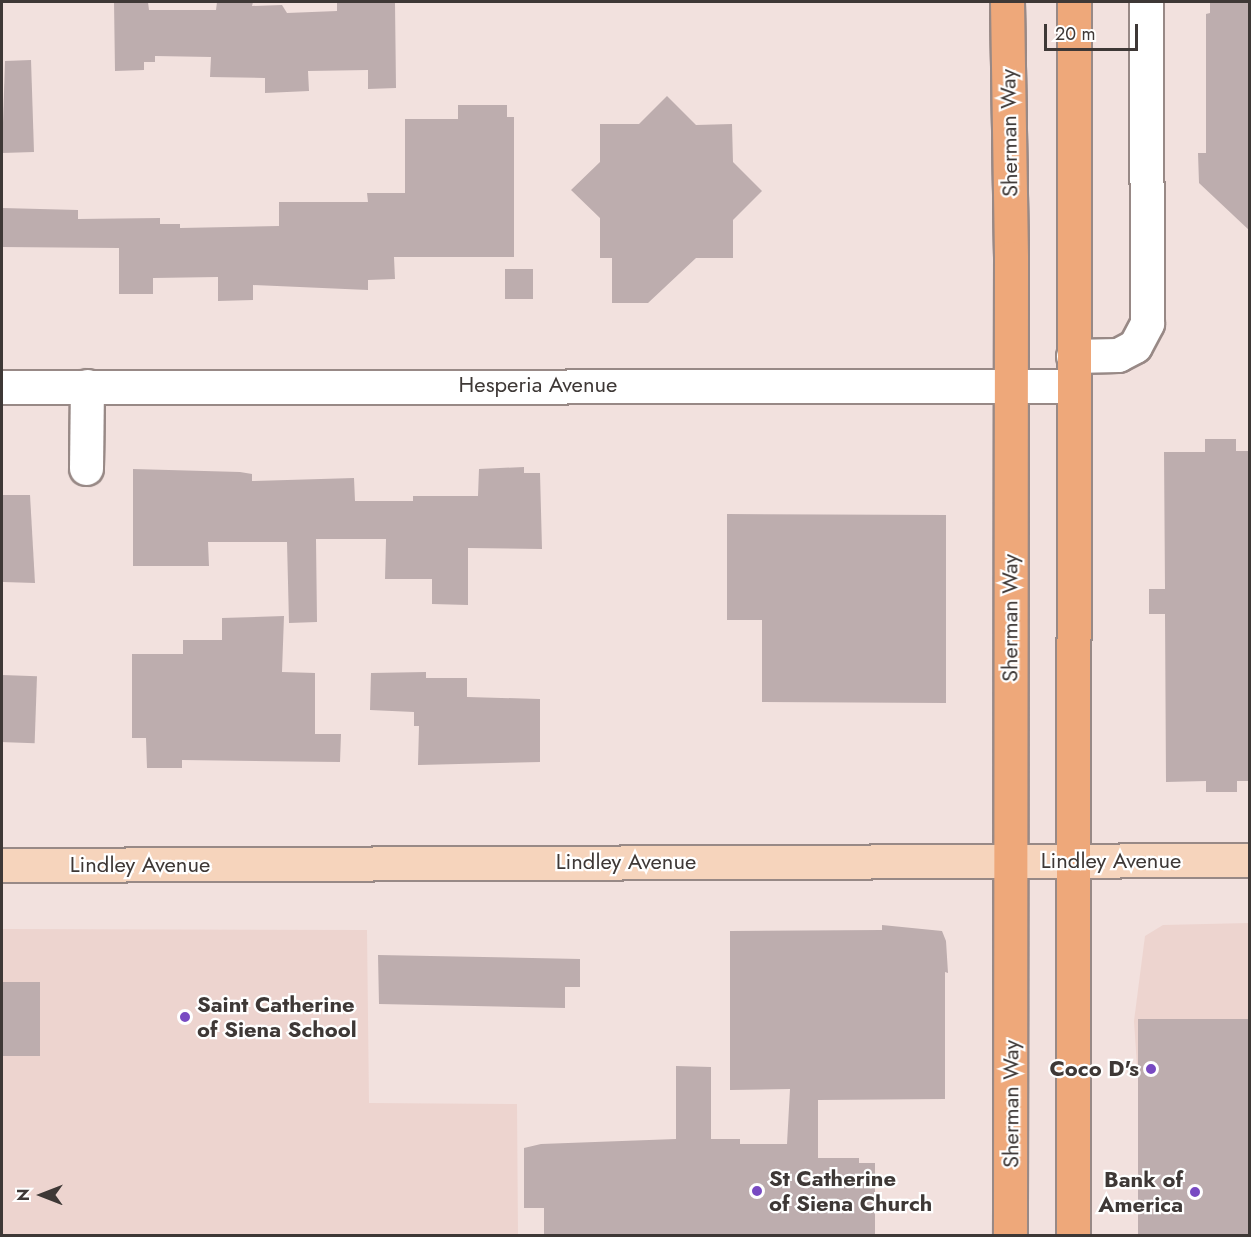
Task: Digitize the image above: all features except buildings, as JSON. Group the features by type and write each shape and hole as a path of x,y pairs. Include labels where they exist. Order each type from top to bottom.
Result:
{"main road":[{"name":"Sherman Way","path":"1007,2 1010,386 1010,1236"},
{"path":"1073,1236 1071,862 1074,2"},
{"name":"Lindley Avenue","path":"2,865 1250,860"}],"street":[{"path":"1073,371 1118,355 1135,346 1147,323 1146,2"},
{"name":"Hesperia Avenue","path":"2,387 1010,386 1073,371"},
{"path":"86,468 87,386"}],"shaded area":[{"path":"1249,923 1249,1111 1140,1111 1134,1021 1145,936 1163,925"},
{"name":"Saint Catherine of Siena School","path":"2,929 367,930 369,1103 517,1104 518,1235 2,1236"}],"place":[{"name":"Saint Catherine of Siena School","path":"185,1017"},
{"name":"Coco D's","path":"1151,1069"},
{"name":"St Catherine of Siena Church","path":"757,1191"},
{"name":"Bank of America","path":"1195,1192"}]}
